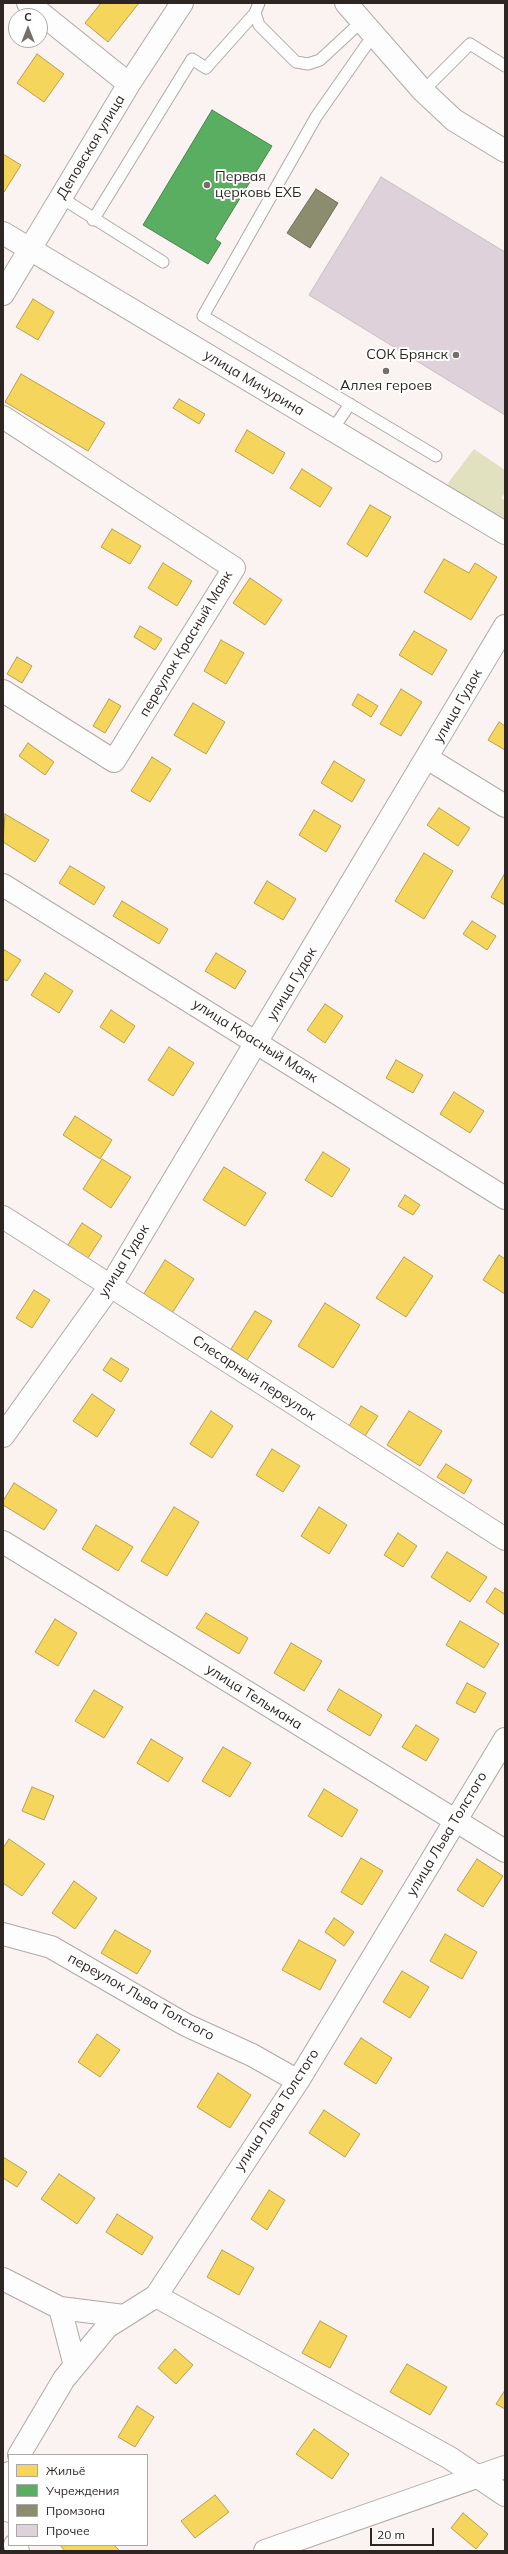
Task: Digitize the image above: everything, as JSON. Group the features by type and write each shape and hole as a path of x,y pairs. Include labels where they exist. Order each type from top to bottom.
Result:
{"street":[{"path":"28,3 129,84"},
{"name":"Деповская улица","path":"3,294 129,84 182,3"},
{"path":"346,3 423,91 454,120 505,151"},
{"name":"улица Мичурина","path":"3,233 505,533"},
{"name":"переулок Красный Маяк","path":"3,417 234,568 114,761 3,691"},
{"name":"улица Гудок","path":"3,1436 111,1285 505,626"},
{"path":"427,758 505,806"},
{"name":"улица Красный Маяк","path":"3,885 505,1198"},
{"name":"Слесарный переулок","path":"3,1217 505,1539"},
{"name":"улица Тельмана","path":"3,1542 505,1851"},
{"name":"улица Льва Толстого","path":"20,2454 64,2379 108,2327 156,2296 298,2081 505,1739"},
{"name":"переулок Льва Толстого","path":"3,1934 51,1948 186,2025 252,2055 298,2081"},
{"path":"3,2279 60,2308 124,2316"},
{"path":"156,2296 450,2458 505,2495"},
{"path":"60,2308 75,2366"},
{"path":"265,2551 505,2466"},
{"path":"8,2475 6,2478 8,2500"}],"lane":[{"path":"257,8 259,25 296,62 308,64 320,60 368,28"},
{"path":"94,220 192,59 206,68 257,8"},
{"path":"368,28 204,316 436,456"},
{"path":"423,91 470,44 505,66"},
{"path":"60,197 94,220 163,262"},
{"path":"333,429 350,404"}],"green space":[{"path":"474,449 505,470 505,493 501,498 505,501 505,524 450,489 448,483"}],"building: Жильё":[{"path":"101,3 139,3 108,42 85,23"},
{"path":"37,54 64,74 44,102 17,83"},
{"path":"3,154 21,165 4,192 3,192"},
{"path":"33,299 54,312 38,340 16,327"},
{"path":"21,374 105,423 88,451 5,402"},
{"path":"179,399 205,414 199,424 173,408"},
{"path":"247,430 285,453 273,474 235,451"},
{"path":"302,469 332,488 320,507 290,488"},
{"path":"370,505 391,517 367,557 347,544"},
{"path":"112,529 141,546 130,564 101,547"},
{"path":"444,559 469,573 475,563 497,577 471,620 424,592"},
{"path":"163,563 192,581 177,606 148,588"},
{"path":"250,578 282,600 265,625 233,603"},
{"path":"140,626 162,639 155,650 134,637"},
{"path":"414,631 447,650 432,675 399,655"},
{"path":"221,640 244,653 226,684 204,671"},
{"path":"17,657 32,666 22,683 7,674"},
{"path":"401,689 422,702 401,736 380,724"},
{"path":"358,694 378,706 371,717 352,705"},
{"path":"109,699 121,706 105,733 93,726"},
{"path":"193,703 225,722 206,754 174,735"},
{"path":"499,722 505,726 505,750 488,740"},
{"path":"28,743 54,762 45,775 19,756"},
{"path":"152,757 171,769 150,802 131,791"},
{"path":"334,761 365,780 352,802 321,783"},
{"path":"439,808 470,828 458,846 427,825"},
{"path":"314,810 341,826 326,852 299,835"},
{"path":"5,814 49,840 35,862 3,842"},
{"path":"424,853 453,871 424,919 395,901"},
{"path":"70,866 105,887 94,905 59,883"},
{"path":"505,873 505,905 491,897"},
{"path":"267,881 296,899 283,920 254,903"},
{"path":"122,901 168,929 159,944 113,916"},
{"path":"472,921 496,936 487,950 463,934"},
{"path":"3,949 21,960 7,981 3,979"},
{"path":"216,953 246,971 235,989 205,971"},
{"path":"45,973 73,991 59,1013 31,995"},
{"path":"325,1004 343,1016 325,1043 307,1030"},
{"path":"111,1010 135,1026 124,1043 100,1027"},
{"path":"169,1047 194,1063 173,1096 148,1080"},
{"path":"396,1060 423,1075 413,1093 386,1078"},
{"path":"454,1092 484,1111 470,1133 440,1114"},
{"path":"75,1116 112,1140 100,1159 63,1135"},
{"path":"323,1152 350,1169 332,1197 305,1180"},
{"path":"102,1159 131,1177 111,1208 83,1189"},
{"path":"224,1167 266,1193 245,1226 203,1200"},
{"path":"405,1195 420,1205 413,1215 398,1206"},
{"path":"82,1223 102,1236 86,1261 66,1248"},
{"path":"499,1255 505,1259 505,1294 483,1280"},
{"path":"404,1257 433,1276 406,1317 376,1298"},
{"path":"165,1260 194,1279 172,1313 143,1295"},
{"path":"34,1290 50,1300 32,1328 16,1318"},
{"path":"325,1303 360,1325 333,1368 298,1346"},
{"path":"255,1311 272,1321 247,1360 231,1349"},
{"path":"111,1358 129,1369 121,1382 103,1370"},
{"path":"92,1394 115,1410 97,1437 73,1421"},
{"path":"361,1406 378,1416 365,1436 349,1426"},
{"path":"211,1411 233,1426 212,1458 190,1444"},
{"path":"409,1411 442,1431 420,1466 387,1445"},
{"path":"272,1449 300,1466 283,1492 256,1475"},
{"path":"446,1464 472,1480 464,1494 437,1477"},
{"path":"14,1483 57,1510 44,1530 3,1505 3,1501"},
{"path":"174,1507 199,1522 167,1576 141,1561"},
{"path":"319,1507 347,1525 329,1554 301,1536"},
{"path":"96,1525 133,1547 118,1571 82,1549"},
{"path":"398,1533 417,1546 403,1567 384,1555"},
{"path":"447,1552 487,1577 470,1602 431,1577"},
{"path":"495,1588 505,1594 505,1615 486,1602"},
{"path":"206,1613 248,1638 239,1654 196,1628"},
{"path":"55,1619 77,1633 58,1666 35,1652"},
{"path":"460,1621 499,1644 484,1668 446,1645"},
{"path":"291,1643 322,1661 304,1691 274,1673"},
{"path":"467,1683 486,1693 475,1713 456,1703"},
{"path":"339,1689 382,1715 370,1736 327,1710"},
{"path":"94,1690 123,1707 104,1738 75,1721"},
{"path":"416,1725 439,1739 426,1761 402,1747"},
{"path":"151,1739 183,1758 168,1782 137,1763"},
{"path":"223,1747 251,1763 230,1797 202,1781"},
{"path":"32,1787 54,1796 44,1820 22,1811"},
{"path":"324,1789 358,1810 342,1837 308,1816"},
{"path":"9,1839 45,1864 22,1896 3,1883 3,1848"},
{"path":"361,1858 383,1871 362,1905 341,1892"},
{"path":"477,1859 503,1876 483,1907 457,1890"},
{"path":"74,1881 97,1898 75,1929 52,1913"},
{"path":"334,1918 354,1932 344,1946 325,1932"},
{"path":"115,1930 151,1951 137,1974 101,1953"},
{"path":"445,1934 477,1952 462,1979 430,1961"},
{"path":"299,1940 336,1960 320,1990 282,1970"},
{"path":"402,1971 429,1987 410,2018 383,2002"},
{"path":"97,2034 120,2050 100,2077 78,2062"},
{"path":"361,2038 392,2058 376,2084 344,2064"},
{"path":"218,2073 251,2095 230,2128 197,2107"},
{"path":"324,2110 360,2134 345,2157 309,2133"},
{"path":"3,2157 27,2172 17,2187 3,2178"},
{"path":"59,2174 95,2198 77,2224 41,2199"},
{"path":"269,2190 285,2200 267,2230 251,2219"},
{"path":"117,2214 153,2237 142,2255 106,2232"},
{"path":"222,2250 254,2268 239,2295 207,2277"},
{"path":"320,2321 347,2336 330,2368 302,2353"},
{"path":"175,2349 193,2365 176,2384 158,2368"},
{"path":"407,2364 447,2387 430,2415 390,2392"},
{"path":"505,2390 505,2409 496,2404"},
{"path":"137,2406 154,2417 135,2447 118,2437"},
{"path":"314,2429 349,2454 332,2479 296,2454"},
{"path":"215,2495 229,2512 195,2538 181,2521"},
{"path":"463,2513 488,2534 476,2549 451,2528"},
{"path":"61,2546 115,2546 120,2551 65,2551"}],"building: Учреждения":[{"name":"Первая церковь ЕХБ","path":"212,110 272,146 215,239 221,243 208,264 143,225"}],"building: Промзона":[{"path":"316,189 338,203 310,248 287,233"}],"building: Прочее":[{"name":"СОК Брянск","path":"381,177 505,252 505,415 309,295"}],"place":[{"name":"Первая церковь ЕХБ","path":"207,185"},
{"name":"СОК Брянск","path":"456,355"},
{"name":"Аллея героев","path":"386,371"}]}
